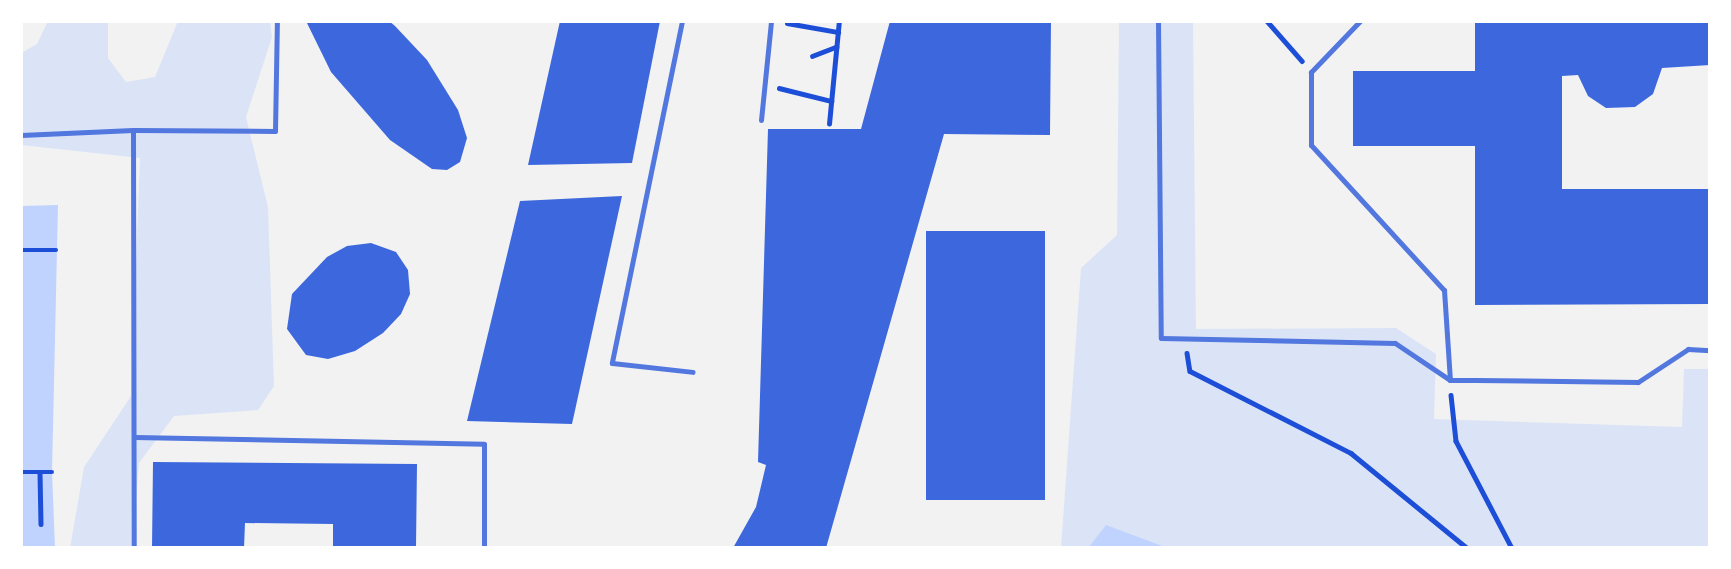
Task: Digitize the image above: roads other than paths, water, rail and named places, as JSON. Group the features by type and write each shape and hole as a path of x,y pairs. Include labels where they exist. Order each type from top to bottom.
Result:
{"lane":[{"path":"21,135 133,130 275,131 277,21"},
{"path":"682,21 612,363 693,372"},
{"path":"761,120 771,21"},
{"path":"1158,21 1161,338 1395,343 1450,380 1638,382 1688,349 1710,350"},
{"path":"1360,21 1311,72 1311,145 1444,290 1450,380"},
{"path":"133,130 134,548"},
{"path":"134,437 484,444 484,548"}],"water":[{"path":"58,205 52,472 55,548 21,548 21,206"},
{"path":"1106,525 1168,548 1088,548"}]}
